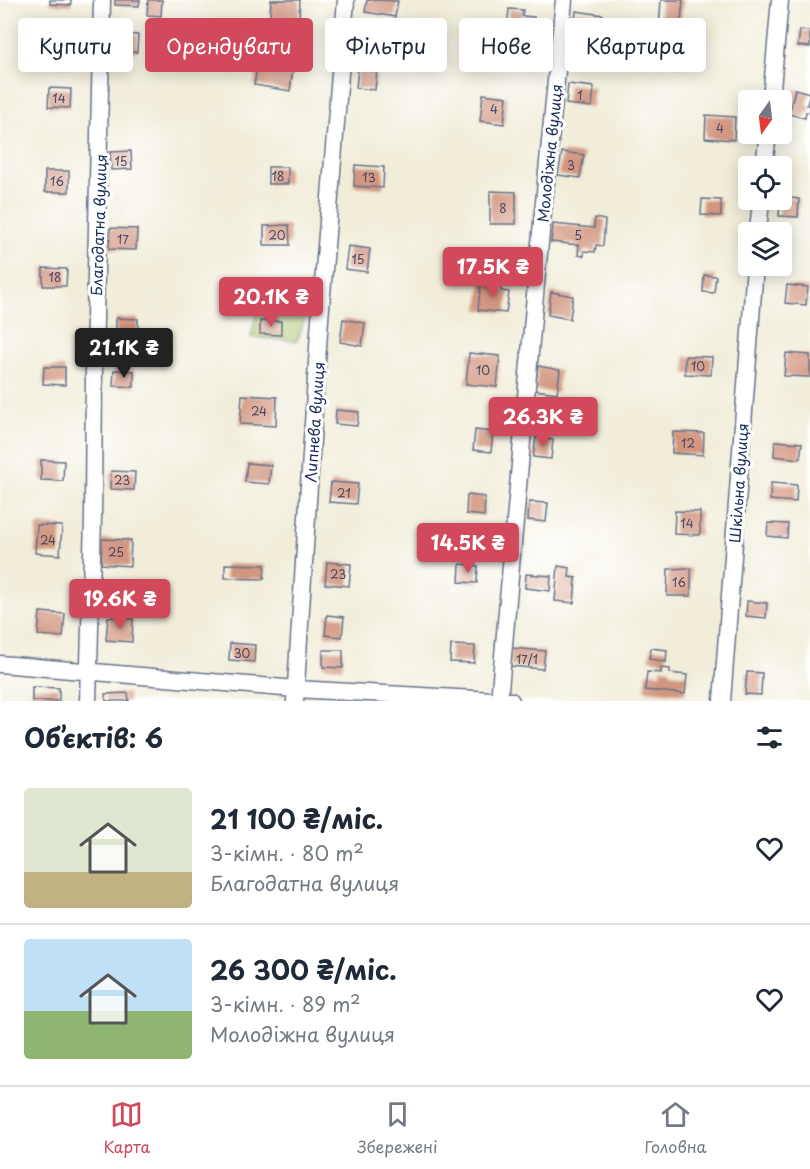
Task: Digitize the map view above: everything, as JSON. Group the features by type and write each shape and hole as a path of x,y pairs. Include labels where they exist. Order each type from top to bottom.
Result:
{"street":[{"name":"Благодатна вулиця","path":"87,701 94,507 94,364 102,0"},
{"name":"Липнева вулиця","path":"296,695 320,332 346,0"},
{"name":"Молодіжна вулиця","path":"503,701 537,273 564,0"},
{"path":"772,90 780,0"},
{"name":"Шкільна вулиця","path":"722,701 754,276"},
{"path":"0,664 88,671 296,695 503,701"}],"green space":[{"path":"259,302 310,305 297,341 251,337"}],"building":[{"path":"50,0 71,0 71,5 50,4"},
{"path":"115,0 140,0 139,6 115,5"},
{"path":"148,0 162,0 161,16 147,15"},
{"path":"271,0 300,0 299,18 270,18"},
{"path":"367,0 398,1 395,17 365,12"},
{"path":"661,0 683,0 681,18 660,18"},
{"path":"509,9 523,10 522,16 534,17 534,18 508,18"},
{"path":"576,11 603,15 603,18 575,18"},
{"path":"800,30 810,31 810,47 798,46"},
{"path":"133,35 138,35 137,52 133,52"},
{"path":"256,72 292,72 290,91 254,85"},
{"path":"358,72 377,72 375,90 356,88"},
{"path":"568,84 594,87 592,107 566,104"},
{"path":"49,88 71,89 70,108 48,107"},
{"path":"795,89 810,93 807,105 810,105 810,113 806,112 805,118 792,115"},
{"path":"483,94 507,97 504,124 480,121"},
{"path":"706,115 735,117 734,140 705,138"},
{"path":"131,151 132,169 111,170 110,152"},
{"path":"562,152 584,155 580,178 558,175"},
{"path":"355,165 384,167 383,188 354,186"},
{"path":"268,167 288,167 288,184 268,184"},
{"path":"45,171 69,171 69,192 45,192"},
{"path":"490,191 516,192 516,224 490,224"},
{"path":"792,198 799,199 798,217 779,216 779,210 792,210"},
{"path":"702,199 721,200 721,216 701,215"},
{"path":"595,218 605,220 603,246 596,245 595,252 584,251 584,256 578,255 579,245 551,242 553,224 594,228"},
{"path":"289,225 290,245 264,245 264,226"},
{"path":"110,228 137,229 136,250 109,249"},
{"path":"348,246 370,249 367,272 345,269"},
{"path":"43,268 67,269 66,286 43,286"},
{"path":"704,275 716,276 714,293 703,292"},
{"path":"481,281 502,283 501,291 509,292 506,313 478,310"},
{"path":"787,285 808,287 806,305 785,303"},
{"path":"551,292 573,296 570,319 548,315"},
{"path":"116,318 138,319 138,335 116,334"},
{"path":"343,319 365,323 362,346 340,342"},
{"path":"260,321 281,321 281,335 260,334"},
{"path":"469,353 500,356 497,387 466,384"},
{"path":"786,353 810,355 810,377 784,376"},
{"path":"685,356 712,357 711,375 685,374"},
{"path":"538,366 560,370 557,393 535,390"},
{"path":"44,367 65,367 65,385 43,384"},
{"path":"114,370 134,371 134,387 113,386"},
{"path":"242,395 277,397 276,426 240,424"},
{"path":"336,410 359,412 357,426 335,424"},
{"path":"475,430 493,432 491,452 473,450"},
{"path":"673,432 704,433 703,455 672,453"},
{"path":"536,437 553,440 551,459 533,457"},
{"path":"775,441 802,443 800,459 774,456"},
{"path":"41,460 64,461 63,481 41,480"},
{"path":"247,463 271,465 269,484 245,482"},
{"path":"111,471 135,472 134,490 110,489"},
{"path":"331,482 358,484 356,504 329,502"},
{"path":"771,483 797,485 796,502 770,500"},
{"path":"467,495 485,497 484,516 466,514"},
{"path":"529,502 548,503 546,522 528,520"},
{"path":"675,511 700,512 700,535 674,534"},
{"path":"768,523 788,524 787,538 767,536"},
{"path":"37,525 62,526 60,555 35,553"},
{"path":"102,539 131,540 130,566 101,564"},
{"path":"327,562 351,564 349,586 325,584"},
{"path":"225,564 265,565 264,579 225,578"},
{"path":"460,564 478,566 477,583 459,582"},
{"path":"558,566 570,568 569,577 576,578 574,603 555,601"},
{"path":"691,568 691,596 667,596 668,569"},
{"path":"526,574 551,576 550,591 525,588"},
{"path":"747,601 767,603 766,618 746,616"},
{"path":"40,612 65,614 63,637 38,635"},
{"path":"327,615 344,617 342,637 325,635"},
{"path":"108,617 133,619 132,642 106,640"},
{"path":"230,643 255,645 254,662 229,660"},
{"path":"451,645 475,646 474,663 450,662"},
{"path":"511,648 545,651 543,669 510,666"},
{"path":"651,648 667,650 666,662 649,659"},
{"path":"323,650 343,650 343,668 323,667"},
{"path":"661,668 670,669 670,673 687,675 685,694 645,690 647,672 661,673"},
{"path":"747,672 762,673 761,695 745,694"},
{"path":"32,687 59,688 59,701 32,701"},
{"path":"128,693 129,701 106,701 105,694"}]}
